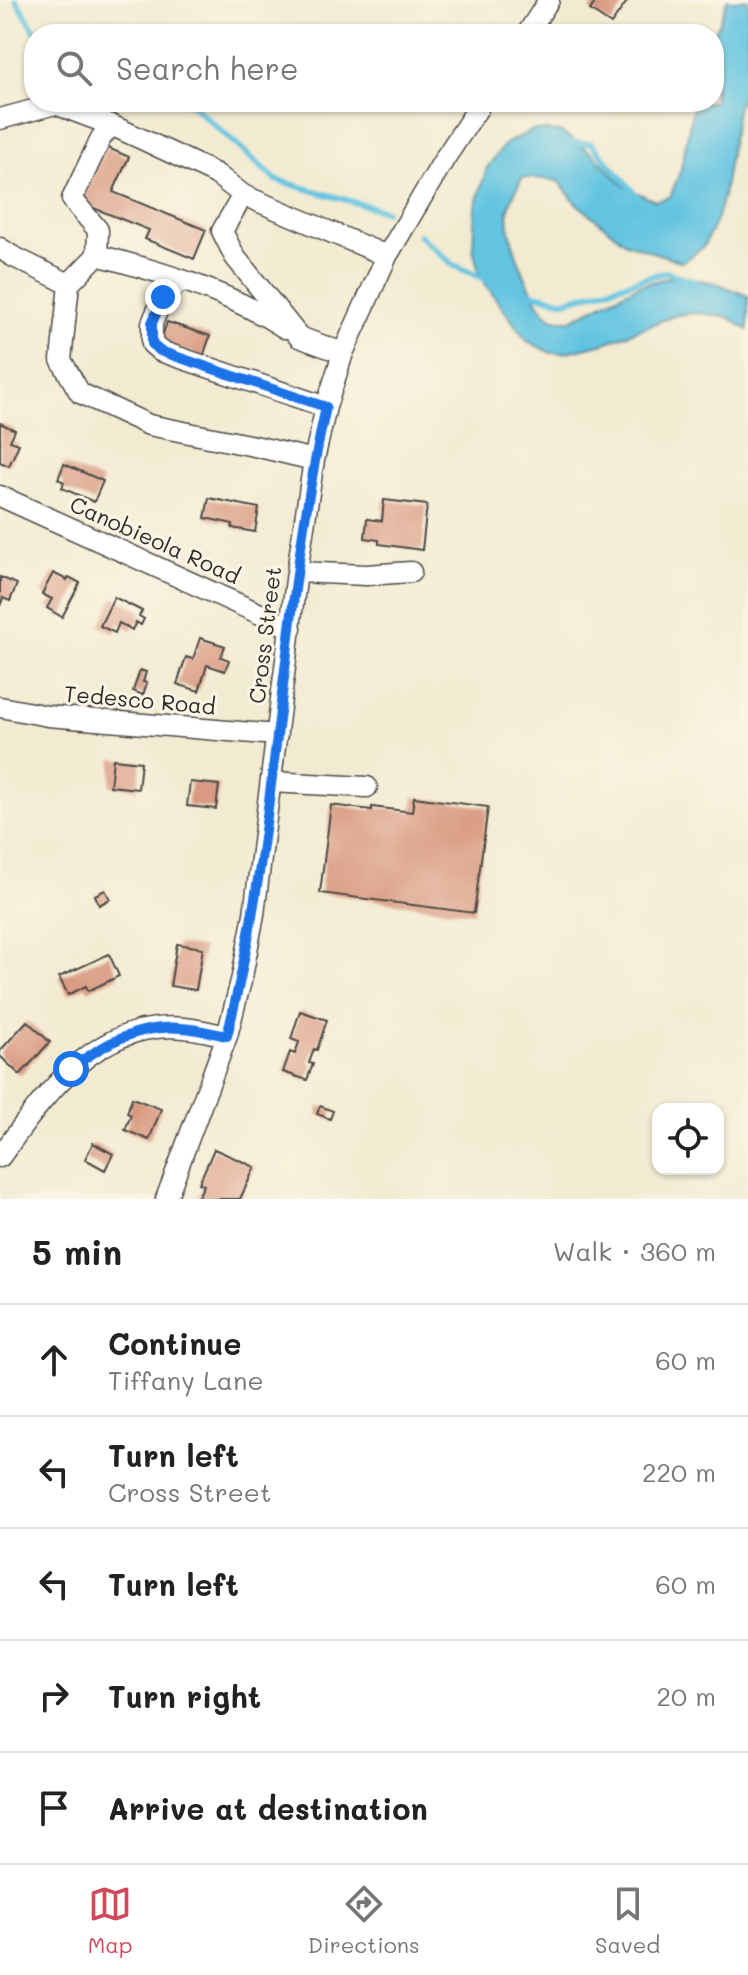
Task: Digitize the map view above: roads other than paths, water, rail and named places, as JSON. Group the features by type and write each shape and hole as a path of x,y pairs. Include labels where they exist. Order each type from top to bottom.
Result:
{"street":[{"path":"533,24 549,0"},
{"path":"0,119 26,112"},
{"path":"76,112 216,174 243,195 387,256"},
{"name":"Cross Street","path":"166,1199 227,1036 242,977 254,914 297,572 314,460 326,407 343,353 387,256 476,112"},
{"path":"111,125 101,138 72,199 98,230 97,255 69,284 61,360 80,393 149,425 314,460"},
{"path":"243,195 222,231 235,257 299,337"},
{"path":"0,248 69,284"},
{"path":"97,255 162,272 258,310 299,337 343,353"},
{"path":"182,280 163,297 152,323 152,344 160,351 326,407"},
{"name":"Canobieola Road","path":"0,496 291,628"},
{"path":"297,572 366,575 411,572"},
{"name":"Tedesco Road","path":"0,707 48,716 277,735"},
{"path":"271,782 367,787"},
{"path":"0,1157 58,1081 85,1058 116,1040 150,1029 169,1027 227,1036"}],"water":[{"path":"727,0 748,0 748,73 737,109 723,196 716,221 703,247 682,262 626,243 577,204 558,181 522,178 510,204 508,219 514,248 526,279 540,306 552,318 571,320 637,286 675,276 716,283 748,296 748,330 728,317 699,313 676,315 605,343 563,353 551,353 527,341 480,277 473,248 475,207 487,168 505,144 533,130 561,132 592,153 625,187 655,201 670,197 681,169 692,112 724,112 724,24 719,24"}],"waterway":[{"path":"16,0 31,24"},
{"path":"200,112 276,180 385,211"},
{"path":"572,143 591,143 637,196"},
{"path":"419,235 453,265 485,279"},
{"path":"526,292 565,301 666,272 696,281"}]}
